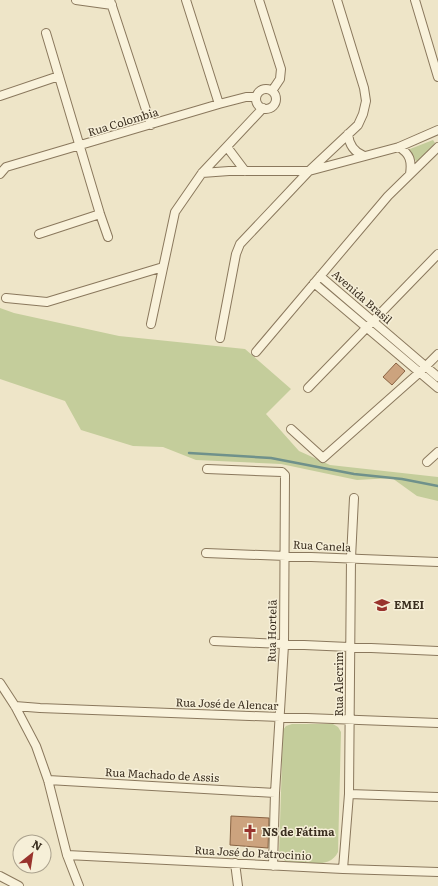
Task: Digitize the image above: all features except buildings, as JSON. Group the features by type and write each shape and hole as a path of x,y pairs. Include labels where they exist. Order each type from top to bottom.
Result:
{"street":[{"path":"76,0 111,2 151,125"},
{"path":"186,0 219,104"},
{"path":"259,0 281,69 280,79 272,91"},
{"path":"220,338 236,254 240,244 309,171 358,125 364,114 366,101 364,88 337,0"},
{"path":"415,0 438,77"},
{"path":"46,33 79,146 108,236"},
{"path":"0,96 59,76"},
{"path":"262,89 272,91 275,97 274,104 269,108 263,108 257,104 256,97 262,89"},
{"name":"Rua Colombia","path":"0,174 6,167 219,104 246,97 256,97"},
{"path":"151,324 175,212 202,173 263,108"},
{"path":"202,173 309,171 399,147 438,130"},
{"path":"348,134 351,146 354,150 364,156"},
{"path":"227,147 245,171"},
{"path":"399,147 409,156 412,162 410,174"},
{"name":"Avenida Brasil","path":"438,147 410,174 320,276 373,321 423,369 438,388"},
{"path":"39,234 100,214"},
{"path":"308,388 438,254"},
{"path":"6,298 47,302 163,267"},
{"path":"256,352 320,276"},
{"name":"Avenida Brasil","path":"314,283 367,327 423,369 438,377"},
{"path":"291,429 323,458 438,354"},
{"path":"427,462 438,452"},
{"name":"Rua Hortelã","path":"207,469 282,472 284,475 284,645 275,793 273,866"},
{"name":"Rua Alecrim","path":"343,869 348,794 351,558 354,498"},
{"name":"Rua Canela","path":"206,553 438,562"},
{"path":"214,641 438,651"},
{"path":"0,683 16,706 36,746 48,780 67,855 79,886"},
{"name":"Rua José de Alencar","path":"16,706 438,723"},
{"name":"Rua Machado de Assis","path":"48,780 275,793"},
{"path":"348,794 438,797"},
{"name":"Rua José do Patrocinio","path":"67,855 273,866 438,872"},
{"path":"235,863 238,886"},
{"path":"0,876 19,886"}],"green space":[{"path":"433,140 435,143 419,161 416,161 409,151 410,149"},
{"path":"0,308 14,313 119,336 245,349 291,389 266,414 299,451 330,465 438,477 438,501 417,496 392,478 357,480 281,464 196,460 163,447 133,446 81,430 65,401 0,379"},
{"path":"292,724 333,724 338,727 341,732 338,852 334,858 322,863 307,864 286,862 279,854 283,730 286,726"}],"waterway":[{"path":"189,453 271,458 354,474 402,479 438,486"}],"place":[{"name":"EMEI","path":"382,605"},
{"name":"NS de Fátima","path":"250,832"}]}
